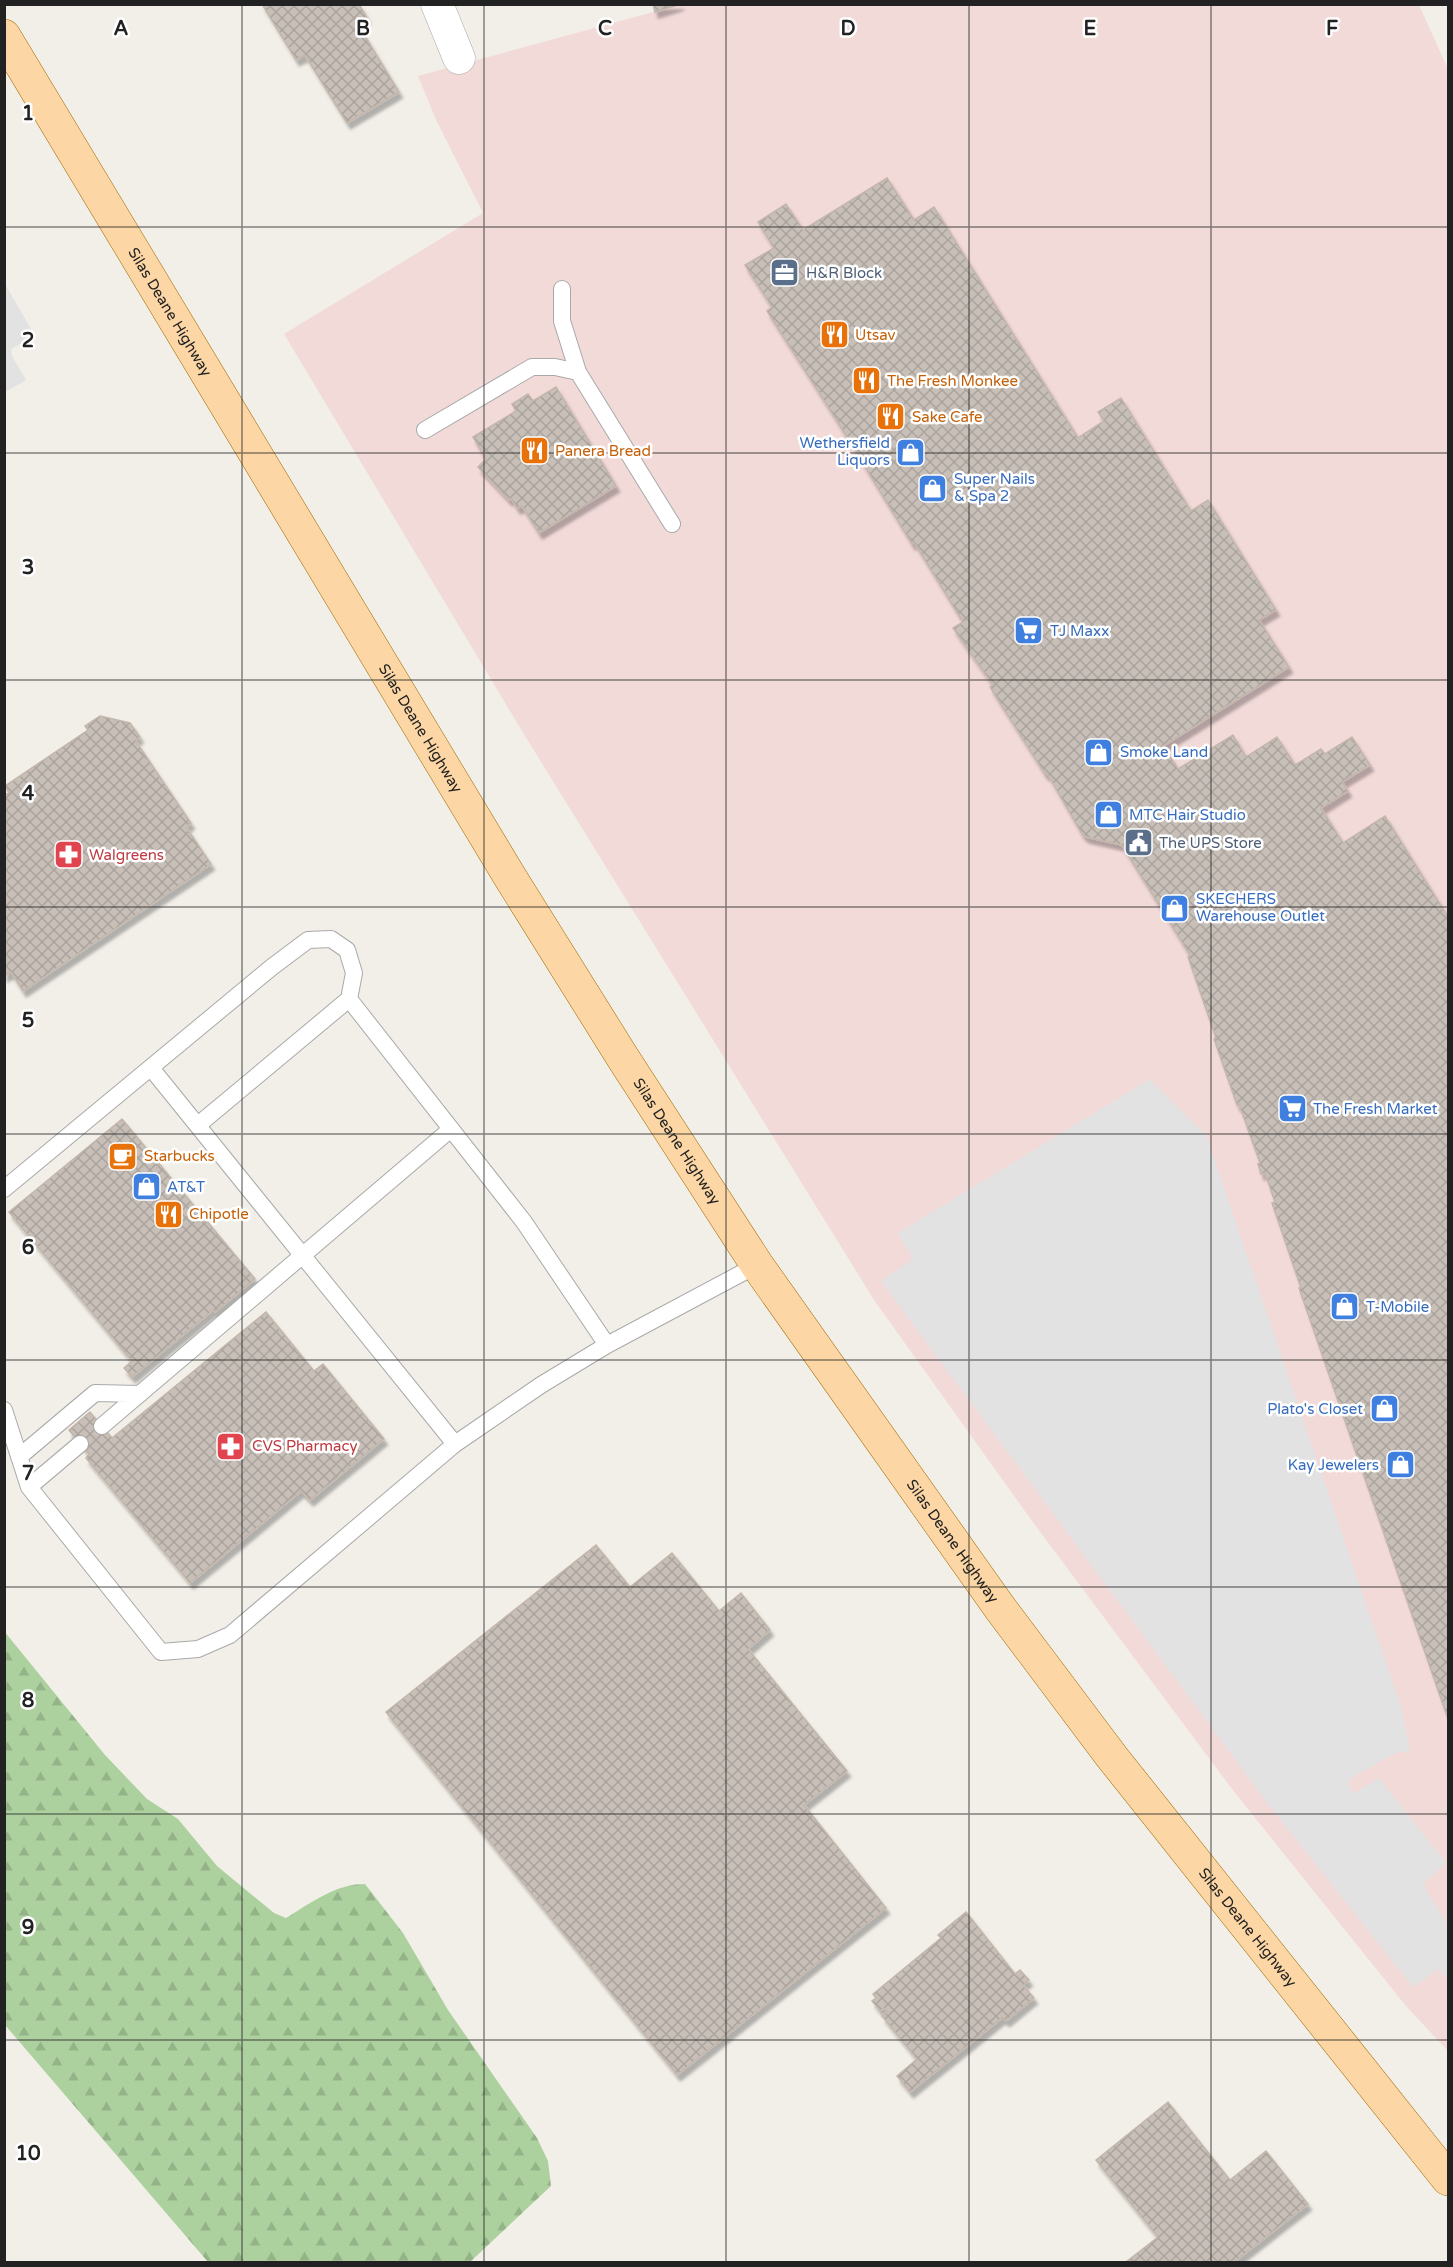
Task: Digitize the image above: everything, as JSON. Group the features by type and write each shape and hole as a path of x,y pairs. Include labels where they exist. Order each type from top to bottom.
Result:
{"main road":[{"name":"Silas Deane Highway","path":"4,36 505,868 623,1058 757,1265 1000,1608 1112,1757 1449,2179"}],"street":[{"path":"437,4 459,58"}],"lane":[{"path":"562,289 562,321 578,372 672,525"},
{"path":"425,430 532,367 555,367 578,372"},
{"path":"4,1189 272,967 308,940 331,939 347,950 354,973 349,999 198,1125"},
{"path":"349,999 524,1222 607,1345"},
{"path":"151,1068 455,1444"},
{"path":"102,1426 451,1129"},
{"path":"4,1410 29,1487 161,1652 198,1649 230,1635 455,1444 541,1384 607,1345 757,1265"},
{"path":"19,1456 95,1393 140,1394"},
{"path":"29,1487 80,1444"}],"shaded area":[{"path":"679,5 1419,5 1448,69 1448,2051 1406,2006 1232,1789 1032,1521 874,1300 525,736 284,334 483,213 437,122 418,76"},
{"path":"5,284 35,336 11,349 12,356 26,380 5,392"},
{"path":"1150,1079 1206,1135 1401,1707 1410,1751 1399,1752 1355,1775 1348,1783 1352,1791 1356,1792 1379,1778 1446,1863 1424,1883 1427,1892 1448,1925 1448,1980 1439,1969 1413,1987 1272,1809 881,1281 911,1261 911,1255 898,1233"}],"green space":[{"path":"4,1631 105,1755 147,1799 178,1819 217,1866 274,1913 286,1918 333,1891 365,1884 403,1933 448,2010 537,2138 548,2161 551,2186 470,2262 208,2262 5,2025"}],"building":[{"path":"262,4 359,4 367,18 357,23 399,92 347,123 305,55 296,60"},
{"path":"653,4 681,4 655,12"},
{"path":"887,178 914,220 934,207 1078,438 1104,421 1098,412 1121,398 1191,511 1208,500 1276,610 1259,620 1289,667 1163,746 1178,769 1233,735 1246,757 1277,737 1295,765 1321,749 1325,754 1352,737 1370,765 1342,782 1348,791 1321,808 1343,843 1385,816 1448,917 1448,1719 1299,1288 1301,1288 1272,1203 1275,1202 1265,1173 1261,1174 1258,1164 1260,1163 1214,1039 1216,1038 1188,957 1190,955 1122,845 1086,837 1082,834 1047,773 1045,774 990,687 993,685 953,628 963,622 767,311 772,307 745,265 774,248 758,222 786,204 803,230"},
{"path":"556,387 616,486 539,533 522,506 517,508 511,498 509,500 478,467 486,459 473,437 516,411 512,404 528,394 533,401"},
{"path":"100,716 130,723 140,737 135,740 191,823 186,827 211,864 23,991 11,972 4,976 4,796 9,793 5,786 88,730 85,726"},
{"path":"122,1119 255,1279 215,1312 213,1310 132,1377 124,1368 132,1361 9,1212"},
{"path":"266,1312 314,1371 323,1364 384,1439 310,1500 301,1491 190,1583 86,1458 89,1454 69,1430 90,1412 112,1438"},
{"path":"596,1545 630,1587 672,1553 719,1611 741,1593 770,1630 748,1649 847,1771 804,1805 886,1908 677,2075 386,1712"},
{"path":"966,1912 1015,1974 1020,1970 1029,1980 1023,1985 1034,1998 1006,2021 1003,2017 910,2092 897,2076 917,2059 882,2016 888,2012 884,2008 880,2011 872,2001 876,1998 873,1994 941,1938 938,1935"},
{"path":"1168,2102 1230,2180 1266,2151 1308,2204 1234,2262 1126,2262 1158,2237 1096,2160"}],"place":[{"name":"H&R Block","path":"785,273"},
{"name":"Utsav","path":"834,335"},
{"name":"The Fresh Monkee","path":"866,381"},
{"name":"Sake Cafe","path":"891,417"},
{"name":"Panera Bread","path":"534,451"},
{"name":"Wethersfield Liquors","path":"911,452"},
{"name":"Super Nails & Spa 2","path":"933,488"},
{"name":"TJ Maxx","path":"1029,631"},
{"name":"Smoke Land","path":"1099,752"},
{"name":"MTC Hair Studio","path":"1108,815"},
{"name":"The UPS Store","path":"1138,843"},
{"name":"Walgreens","path":"68,855"},
{"name":"SKECHERS Warehouse Outlet","path":"1175,908"},
{"name":"The Fresh Market","path":"1292,1109"},
{"name":"Starbucks","path":"123,1156"},
{"name":"AT&T","path":"146,1187"},
{"name":"Chipotle","path":"168,1214"},
{"name":"T-Mobile","path":"1345,1307"},
{"name":"Plato's Closet","path":"1384,1409"},
{"name":"CVS Pharmacy","path":"231,1446"},
{"name":"Kay Jewelers","path":"1400,1465"}]}
